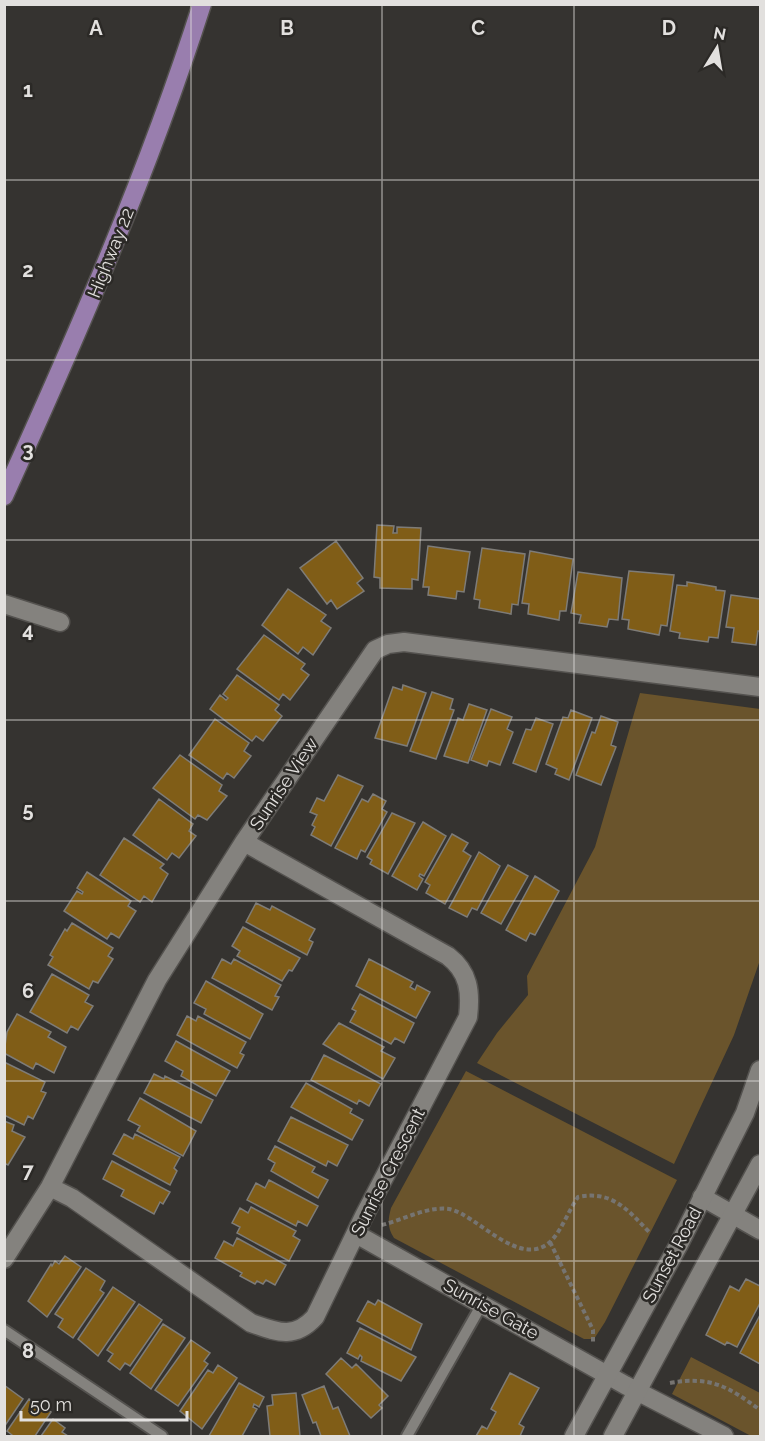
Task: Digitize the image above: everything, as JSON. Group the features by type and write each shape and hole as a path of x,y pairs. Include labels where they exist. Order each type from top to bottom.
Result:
{"main road":[{"name":"Highway 22","path":"4,496 85,317 124,221 202,4"}],"street":[{"path":"4,604 60,622"},
{"name":"Sunrise View","path":"4,1259 50,1187 157,980 244,842 375,650 388,644 404,642 760,687"},
{"name":"Sunrise Crescent","path":"50,1187 72,1198 251,1323 282,1334 306,1326 315,1317 468,1017 470,995 466,977 460,965 448,956 244,842"},
{"name":"Sunset Road","path":"574,1437 745,1113 760,1070"},
{"name":"Sunset Road","path":"614,1437 632,1388 733,1215 760,1164"},
{"path":"702,1197 760,1230"},
{"name":"Sunrise Gate","path":"356,1234 724,1437"}],"lane":[{"path":"407,1437 482,1304"},
{"path":"4,1330 162,1437"}],"path":[{"path":"382,1225 415,1215 448,1209 464,1214 486,1232 510,1245 533,1249 550,1242 578,1197 593,1194 603,1195 617,1202 650,1233"},
{"path":"550,1242 593,1330 593,1344"},
{"path":"670,1383 693,1379 709,1381 731,1389 760,1410"}],"shaded area":[{"path":"640,693 760,709 760,960 734,1035 674,1164 477,1063 497,1033 528,995 527,976 595,847"},
{"path":"466,1071 677,1180 605,1322 594,1339 584,1339 394,1238 390,1231 391,1208"},
{"path":"691,1357 760,1393 760,1436 751,1436 672,1394"}],"building":[{"path":"377,525 394,526 393,533 397,533 397,527 421,528 418,580 412,579 412,589 380,588 380,578 374,577"},
{"path":"336,541 363,578 357,583 364,591 337,609 331,600 327,604 300,568"},
{"path":"428,546 470,552 464,592 457,591 456,599 428,595 429,587 423,587"},
{"path":"482,548 525,554 518,605 512,604 511,614 479,608 480,600 474,599"},
{"path":"530,551 573,559 566,611 560,611 559,620 528,614 529,604 522,603"},
{"path":"629,571 674,575 667,626 661,625 659,635 628,629 629,620 622,619"},
{"path":"578,572 622,578 618,620 609,619 607,627 579,623 581,615 571,613"},
{"path":"687,582 716,587 716,590 725,591 718,638 709,637 708,642 679,638 680,633 670,631 677,585 687,586"},
{"path":"288,589 326,615 321,621 331,628 313,655 303,647 298,654 262,625"},
{"path":"731,595 760,599 760,631 758,631 756,645 732,642 734,628 726,627"},
{"path":"264,635 305,664 301,669 309,675 290,700 283,694 279,700 237,669"},
{"path":"237,675 279,705 275,710 282,716 263,741 256,736 252,741 210,709 220,695 226,700 228,698 223,694"},
{"path":"403,685 426,693 407,746 375,738 393,687 402,690"},
{"path":"432,692 453,699 450,709 454,710 436,759 410,751"},
{"path":"469,704 487,710 468,763 444,756 458,718 463,720"},
{"path":"491,709 512,717 507,729 513,732 500,765 489,761 487,766 471,760"},
{"path":"571,710 592,718 569,780 555,774 557,769 546,764 563,717 568,718"},
{"path":"601,716 618,722 611,745 616,747 601,785 576,775 592,732 595,733"},
{"path":"536,718 553,724 536,772 513,763 526,729 531,730"},
{"path":"215,719 249,743 244,751 251,756 234,778 227,773 223,779 189,755"},
{"path":"180,755 222,785 219,791 227,796 207,820 198,815 195,819 153,788"},
{"path":"338,775 363,786 331,846 311,835 315,827 312,825 317,815 310,812 317,798 324,801"},
{"path":"373,794 386,801 382,809 387,812 365,852 361,850 357,859 335,848 362,799 368,802"},
{"path":"159,799 193,824 189,831 196,836 179,858 172,853 167,860 133,835"},
{"path":"392,813 415,823 388,874 370,864 372,860 367,857"},
{"path":"423,822 446,836 424,876 420,874 419,876 423,879 417,890 392,876"},
{"path":"452,834 468,843 463,851 471,856 445,904 426,893 430,885 425,882"},
{"path":"124,838 164,864 160,868 168,874 152,902 144,896 140,902 100,875"},
{"path":"479,852 500,866 477,910 472,908 467,917 449,908"},
{"path":"508,865 528,876 501,924 481,913"},
{"path":"87,872 131,901 128,906 136,911 119,938 111,933 107,939 64,911 77,891 82,894 83,892 77,888"},
{"path":"535,876 559,891 535,935 530,933 526,941 506,930"},
{"path":"256,903 270,910 272,906 315,929 309,940 313,942 307,955 246,922"},
{"path":"72,923 113,948 108,956 113,959 98,983 93,981 89,989 48,965 53,957 50,955 65,929 67,931"},
{"path":"243,927 300,958 282,981 237,956 240,951 232,946"},
{"path":"222,959 231,964 234,959 281,985 275,996 279,997 272,1010 212,978"},
{"path":"369,959 413,982 410,987 415,990 417,985 430,992 416,1018 356,986"},
{"path":"52,974 89,995 85,1002 93,1006 78,1030 71,1026 67,1033 30,1012"},
{"path":"206,981 263,1014 250,1039 204,1014 206,1009 194,1003"},
{"path":"360,994 414,1023 404,1043 395,1038 391,1044 350,1022 356,1011 352,1009"},
{"path":"17,1014 51,1032 48,1037 66,1047 54,1073 36,1063 33,1069 4,1053 7,1032"},
{"path":"187,1016 196,1021 198,1016 246,1042 240,1053 244,1055 237,1068 177,1035"},
{"path":"339,1023 384,1047 381,1051 395,1058 383,1079 323,1044"},
{"path":"176,1041 230,1071 216,1096 181,1076 183,1071 165,1061"},
{"path":"324,1055 381,1084 369,1106 359,1100 357,1104 311,1080"},
{"path":"4,1062 45,1082 41,1091 46,1093 33,1119 28,1116 24,1125 4,1115"},
{"path":"154,1074 164,1079 165,1076 213,1100 201,1123 144,1093"},
{"path":"306,1083 352,1109 350,1113 363,1120 352,1140 291,1107"},
{"path":"140,1098 196,1131 183,1156 137,1131 140,1126 128,1120"},
{"path":"291,1117 348,1145 337,1166 328,1161 326,1166 278,1141"},
{"path":"4,1121 14,1125 12,1131 25,1137 8,1165 4,1163"},
{"path":"124,1134 133,1139 135,1134 180,1157 174,1168 177,1171 170,1185 113,1154"},
{"path":"275,1146 315,1167 312,1172 328,1180 318,1198 271,1171 275,1163 268,1159"},
{"path":"112,1161 170,1192 163,1204 160,1202 154,1214 121,1196 124,1190 103,1179"},
{"path":"269,1180 318,1206 307,1226 298,1221 296,1226 247,1200 256,1183 265,1188"},
{"path":"251,1207 296,1231 293,1236 300,1240 289,1261 237,1233 240,1227 232,1223 240,1208 248,1213"},
{"path":"237,1238 286,1265 275,1285 266,1280 263,1284 257,1281 255,1284 240,1276 242,1273 215,1258 224,1241 233,1246"},
{"path":"65,1256 81,1267 47,1317 28,1301 51,1264 52,1266 55,1261 59,1264"},
{"path":"86,1268 105,1281 100,1290 104,1293 73,1338 58,1327 63,1319 55,1314"},
{"path":"746,1279 760,1286 760,1303 737,1347 727,1342 725,1345 706,1335 730,1286 739,1291"},
{"path":"113,1287 135,1302 98,1356 78,1339"},
{"path":"378,1300 422,1324 411,1350 357,1321 368,1301 375,1305"},
{"path":"139,1304 162,1320 130,1366 125,1363 120,1370 108,1361 113,1354 107,1350"},
{"path":"760,1315 760,1364 740,1353"},
{"path":"163,1324 185,1338 151,1389 130,1373"},
{"path":"360,1328 416,1357 401,1381 361,1361 360,1355 358,1359 347,1353"},
{"path":"191,1340 210,1353 204,1361 208,1364 178,1406 155,1390"},
{"path":"341,1358 352,1368 356,1364 388,1396 379,1405 382,1408 371,1418 326,1374"},
{"path":"218,1365 237,1378 202,1429 180,1411 208,1370 213,1373"},
{"path":"510,1373 539,1388 519,1424 524,1427 520,1436 476,1436 482,1426 487,1429 496,1412 491,1409"},
{"path":"239,1383 264,1397 259,1407 254,1404 253,1407 257,1409 242,1436 209,1436"},
{"path":"4,1385 23,1399 4,1427"},
{"path":"324,1386 333,1409 338,1407 350,1436 321,1436 316,1422 313,1423 302,1395"},
{"path":"296,1393 300,1436 270,1436 267,1406 273,1405 272,1395"},
{"path":"29,1399 51,1412 35,1436 11,1436 7,1431"},
{"path":"53,1419 65,1428 62,1432 68,1436 41,1436"}]}
